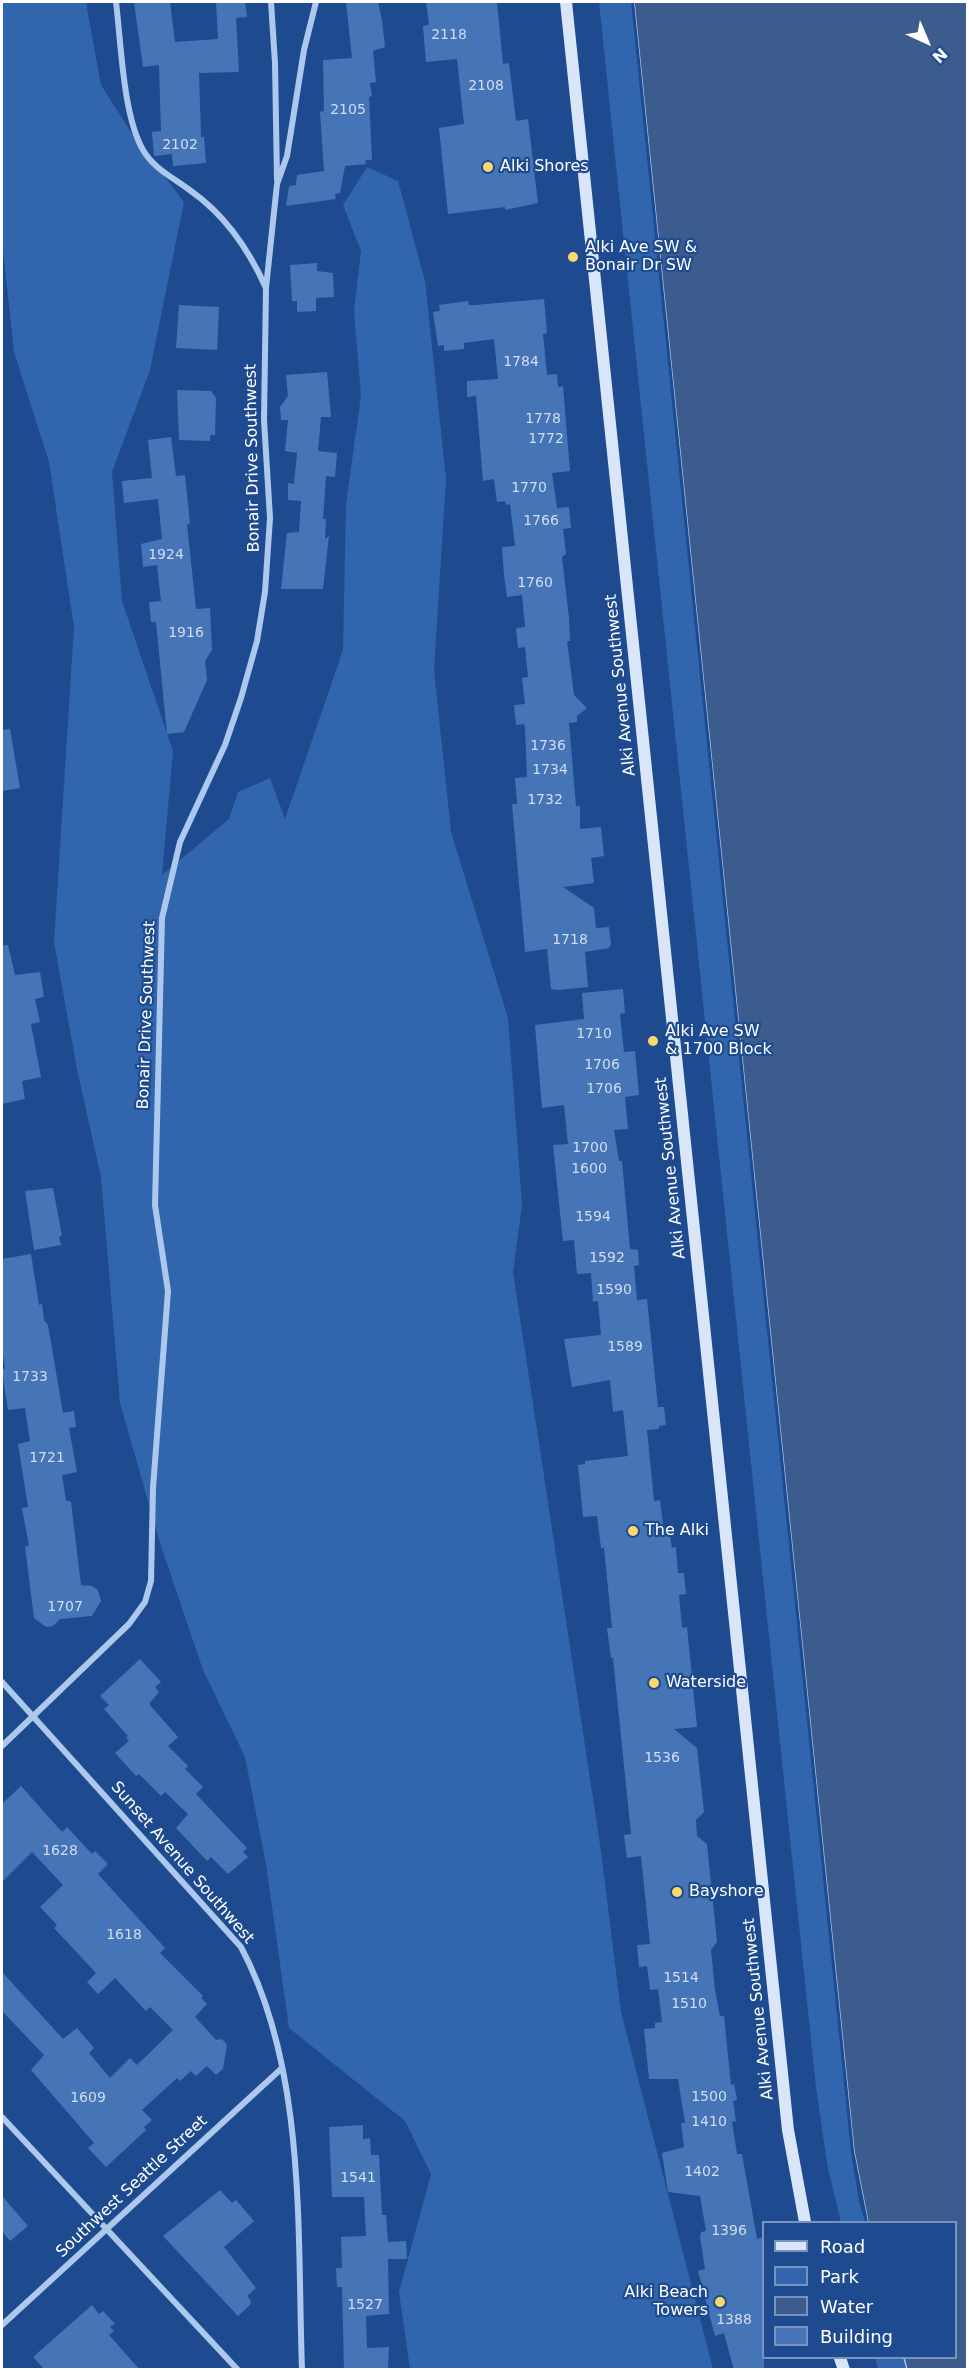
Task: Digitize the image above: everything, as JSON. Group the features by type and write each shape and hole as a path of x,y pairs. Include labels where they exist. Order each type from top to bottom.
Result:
{"main road":[{"name":"Alki Avenue Southwest","path":"566,2 785,2106 804,2221"}],"street":[{"path":"116,2 132,123 142,148 152,163 192,191 235,233 255,264 266,288"},
{"path":"271,2 275,63 277,184"},
{"name":"Bonair Drive Southwest","path":"2,1746 138,1614 151,1581 153,1488 168,1290 155,1206 162,918 180,842 225,745 257,641 265,592 270,518 264,420 266,288 277,184 287,156 304,50 316,2"},
{"name":"Sunset Avenue Southwest","path":"2,1682 241,1947 258,1978 289,2105 294,2154 302,2370"},
{"name":"Southwest Seattle Street","path":"2,2325 281,2069"},
{"path":"2,2117 238,2370"}],"green space":[{"path":"2,2 86,2 101,85 134,137 184,202 150,370 112,472 122,601 173,751 162,875 229,819 238,792 270,778 285,819 343,650 346,504 361,396 354,311 361,251 343,205 367,167 398,181 425,281 446,479 434,670 451,832 508,1018 522,1205 513,1272 601,1851 621,2012 713,2369 410,2369 399,2292 431,2174 405,2121 289,2028 266,1864 245,1757 203,1670 160,1543 120,1403 101,1177 77,1069 54,942 74,627 49,462 14,352 2,241"},
{"path":"599,2 634,2 854,2151 868,2221 841,2221 828,2169 816,2088"},
{"path":"875,2359 904,2359 907,2369 878,2369"}],"water":[{"path":"634,2 967,2 967,2369 907,2369 904,2359 957,2359 957,2221 868,2221 854,2151"}],"pier":[{"path":"631,2 634,2 854,2151 868,2221 865,2221 859,2201 851,2152"}],"building":[{"path":"134,2 170,2 175,42 218,39 216,2 245,2 247,17 236,18 239,72 199,73 201,137 204,137 206,163 173,166 172,154 154,156 152,132 161,131 159,65 143,67"},
{"path":"346,2 378,2 382,20 385,47 373,51 376,82 370,83 372,96 369,97 372,160 365,160 366,164 345,166 340,193 335,194 336,199 286,206 289,186 296,185 297,175 324,171 320,112 324,111 323,60 352,58"},
{"path":"426,2 497,2 503,64 509,63 516,121 528,119 538,203 505,210 505,207 448,214 439,128 464,124 457,59 426,62 423,26 429,25"},
{"path":"317,263 317,271 333,273 334,297 316,298 316,311 297,312 297,301 292,301 290,265"},
{"path":"544,299 547,333 543,334 547,375 557,374 558,387 563,386 570,471 552,473 557,508 569,507 571,528 563,529 566,554 562,557 569,618 570,641 567,641 574,695 587,708 577,716 577,722 569,723 576,806 580,806 580,829 601,827 604,856 591,858 594,883 563,887 594,908 596,928 609,927 611,944 609,948 585,952 588,987 557,990 551,989 547,949 525,952 512,804 517,804 515,778 527,777 525,728 524,724 516,725 514,705 525,704 522,678 528,677 525,647 518,648 516,628 525,627 522,595 507,597 504,575 502,547 515,546 510,504 506,505 505,501 497,502 494,479 483,481 476,396 467,397 467,381 498,379 494,339 464,343 464,349 444,351 444,345 438,346 433,312 440,311 439,305 468,301 469,305 475,305"},
{"path":"179,305 219,307 217,350 176,348"},
{"path":"327,372 331,417 321,417 318,451 337,453 335,477 326,476 323,519 326,519 325,539 329,536 323,589 281,589 287,533 299,532 301,501 288,500 288,483 294,484 297,453 285,451 288,420 281,420 280,407 288,396 286,375"},
{"path":"177,390 211,391 216,398 215,435 210,435 210,441 179,440"},
{"path":"171,437 176,476 185,475 190,524 187,524 196,609 210,608 212,650 205,661 207,680 184,732 167,734 156,622 151,622 149,602 161,601 157,565 143,567 141,544 162,539 158,499 124,503 122,481 152,478 148,440"},
{"path":"10,729 20,788 2,791 2,730"},
{"path":"8,945 15,975 40,972 44,997 35,999 40,1022 31,1024 41,1077 22,1081 25,1099 2,1104 2,946"},
{"path":"623,989 625,1013 620,1014 624,1052 635,1051 639,1095 625,1097 628,1129 614,1130 619,1161 622,1161 630,1249 638,1250 639,1265 634,1266 637,1300 647,1299 658,1407 664,1407 666,1425 659,1426 659,1429 647,1430 654,1501 660,1500 666,1535 670,1537 672,1548 676,1547 678,1573 684,1573 686,1594 679,1595 682,1628 687,1627 697,1727 674,1729 697,1748 704,1812 696,1820 697,1836 707,1844 717,1942 711,1950 715,1990 720,2016 724,2016 731,2085 734,2084 737,2100 733,2101 736,2121 732,2122 737,2154 742,2154 757,2239 762,2238 762,2359 764,2359 764,2370 734,2370 724,2333 715,2336 698,2271 705,2269 700,2237 701,2232 706,2231 700,2196 668,2192 662,2153 684,2147 681,2123 685,2123 678,2079 649,2079 644,2029 655,2028 655,2023 662,2022 658,1989 650,1990 647,1966 639,1967 637,1945 650,1944 641,1856 627,1858 624,1835 631,1834 613,1658 611,1658 607,1628 612,1628 604,1548 601,1548 597,1516 583,1517 578,1465 585,1464 585,1461 628,1456 623,1410 613,1412 610,1380 572,1387 564,1339 601,1335 598,1301 593,1302 591,1273 577,1274 574,1240 563,1241 553,1145 568,1144 564,1105 542,1108 535,1025 584,1019 582,993"},
{"path":"53,1188 62,1236 59,1236 61,1245 34,1250 25,1191"},
{"path":"31,1254 39,1305 42,1304 44,1320 48,1325 63,1413 74,1411 76,1427 69,1428 77,1472 62,1475 66,1500 71,1502 81,1585 92,1586 98,1590 101,1601 92,1616 60,1619 53,1626 46,1627 34,1618 25,1546 29,1546 22,1508 28,1507 18,1444 30,1441 25,1408 8,1410 2,1371 5,1368 2,1350 2,1259"},
{"path":"140,1659 161,1682 155,1687 159,1692 149,1704 178,1737 168,1746 188,1766 185,1769 203,1787 196,1794 247,1848 243,1852 248,1857 228,1874 211,1857 207,1861 176,1828 188,1814 165,1792 161,1796 139,1774 136,1776 115,1753 129,1741 126,1737 128,1736 104,1709 109,1705 100,1696"},
{"path":"21,1786 62,1832 67,1827 92,1854 95,1851 108,1864 98,1874 165,1948 160,1953 203,1996 201,1998 207,2004 195,2017 216,2040 222,2039 227,2045 223,2069 216,2075 207,2066 196,2076 191,2071 180,2081 177,2078 142,2110 152,2120 144,2127 146,2130 106,2167 88,2148 94,2143 31,2070 44,2055 2,2011 2,1972 63,2039 77,2028 94,2048 89,2053 110,2078 130,2058 137,2065 173,2030 150,2007 146,2011 115,1978 98,1994 87,1982 96,1973 54,1928 57,1925 40,1907 63,1885 32,1852 2,1882 2,1804"},
{"path":"363,2125 363,2139 370,2138 371,2155 379,2155 382,2215 386,2215 388,2242 406,2241 407,2259 388,2259 389,2314 366,2316 367,2348 389,2347 388,2370 344,2370 342,2287 337,2287 336,2268 342,2268 341,2237 366,2236 364,2197 332,2197 329,2127"},
{"path":"220,2190 232,2203 236,2200 254,2221 224,2247 256,2288 247,2296 251,2301 250,2305 238,2316 163,2236"},
{"path":"2,2196 28,2226 10,2241 2,2231"},
{"path":"92,2305 99,2314 103,2311 115,2324 110,2327 114,2331 109,2335 140,2370 45,2370 33,2357"}],"place":[{"name":"Alki Shores","path":"488,167"},
{"name":"Alki Ave SW & Bonair Dr SW","path":"573,257"},
{"name":"Alki Ave SW & 1700 Block","path":"653,1041"},
{"name":"The Alki","path":"633,1531"},
{"name":"Waterside","path":"654,1683"},
{"name":"Bayshore","path":"677,1892"},
{"name":"Alki Beach Towers","path":"720,2302"}]}
